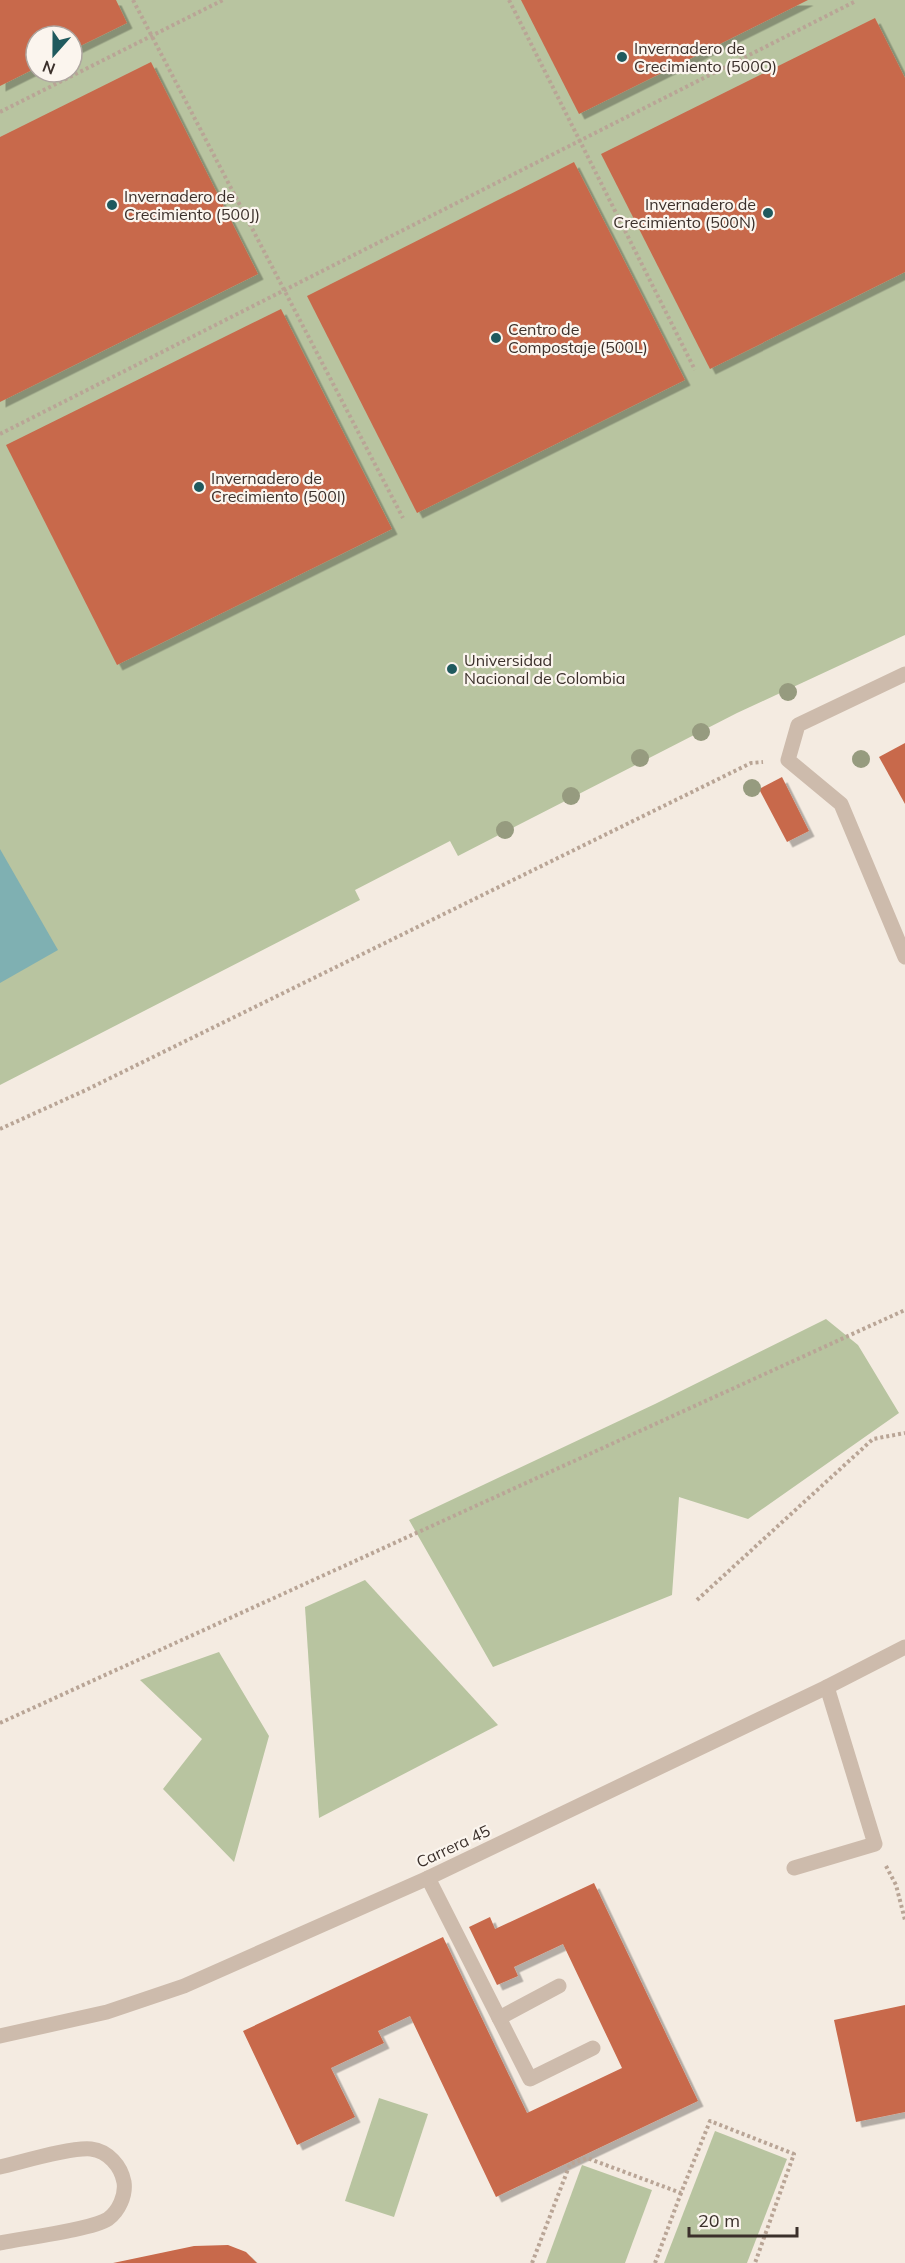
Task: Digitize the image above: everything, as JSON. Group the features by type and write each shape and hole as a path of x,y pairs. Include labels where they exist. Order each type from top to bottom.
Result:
{"street":[{"path":"905,674 798,725 788,760 841,804 905,957"},
{"name":"Carrera 45","path":"0,2036 107,2012 184,1986 428,1878 827,1687 905,1647"},
{"path":"794,1868 875,1844 827,1687"},
{"path":"428,1878 530,2079 593,2048"},
{"path":"499,2018 559,1986"},
{"path":"0,2167 77,2150 92,2149 105,2154 116,2163 122,2172 124,2194 118,2208 108,2218 92,2225 0,2243"}],"path":[{"path":"133,0 403,518"},
{"path":"0,112 223,0"},
{"path":"509,0 695,370"},
{"path":"0,434 854,2"},
{"path":"0,1129 86,1090 751,763 788,760"},
{"path":"0,1723 905,1310"},
{"path":"697,1600 873,1439 905,1433"},
{"path":"875,1844 896,1885 905,1920"},
{"path":"655,2263 710,2121 794,2154 755,2263"},
{"path":"532,2263 570,2163 587,2158 681,2193"}],"green space":[{"path":"0,0 905,0 905,635 737,713 458,856 450,841 355,890 360,900 0,1085"},
{"path":"826,1319 858,1345 899,1413 748,1519 679,1497 672,1595 493,1667 409,1520 655,1404"},
{"path":"365,1580 498,1725 319,1818 305,1607"},
{"path":"219,1652 269,1736 234,1862 163,1789 202,1739 140,1680"},
{"path":"379,2098 428,2114 394,2217 345,2201"},
{"path":"715,2131 787,2159 747,2263 664,2263"},
{"path":"582,2165 652,2190 625,2263 546,2263"}],"water":[{"path":"0,849 58,950 0,983"}],"building":[{"path":"0,0 116,0 127,23 84,44 84,24 24,24 24,74 0,86"},
{"name":"Invernadero de Crecimiento (500O)","path":"521,0 808,0 579,114"},
{"name":"Invernadero de Crecimiento (500N)","path":"875,18 905,78 905,272 710,369 601,154"},
{"name":"Invernadero de Crecimiento (500J)","path":"151,62 258,274 0,402 0,137"},
{"name":"Centro de Compostaje (500L)","path":"574,162 685,380 417,513 307,296"},
{"name":"Invernadero de Crecimiento (500I)","path":"281,309 392,529 117,665 6,445"},
{"path":"905,743 905,804 879,757"},
{"path":"782,777 809,831 787,842 759,789"},
{"path":"594,1883 698,2101 496,2197 410,2016 378,2031 384,2043 331,2068 355,2117 297,2145 243,2031 443,1937 527,2113 622,2068 563,1944 514,1967 518,1976 497,1985 469,1927 490,1917 495,1929"},
{"path":"905,2005 905,2112 856,2122 834,2020"},
{"path":"228,2245 246,2252 257,2263 113,2263 194,2246"}],"place":[{"name":"Invernadero de Crecimiento (500O)","path":"622,57"},
{"name":"Invernadero de Crecimiento (500J)","path":"112,205"},
{"name":"Invernadero de Crecimiento (500N)","path":"768,213"},
{"name":"Centro de Compostaje (500L)","path":"496,338"},
{"name":"Invernadero de Crecimiento (500I)","path":"199,487"},
{"name":"Universidad Nacional de Colombia","path":"452,669"}]}
